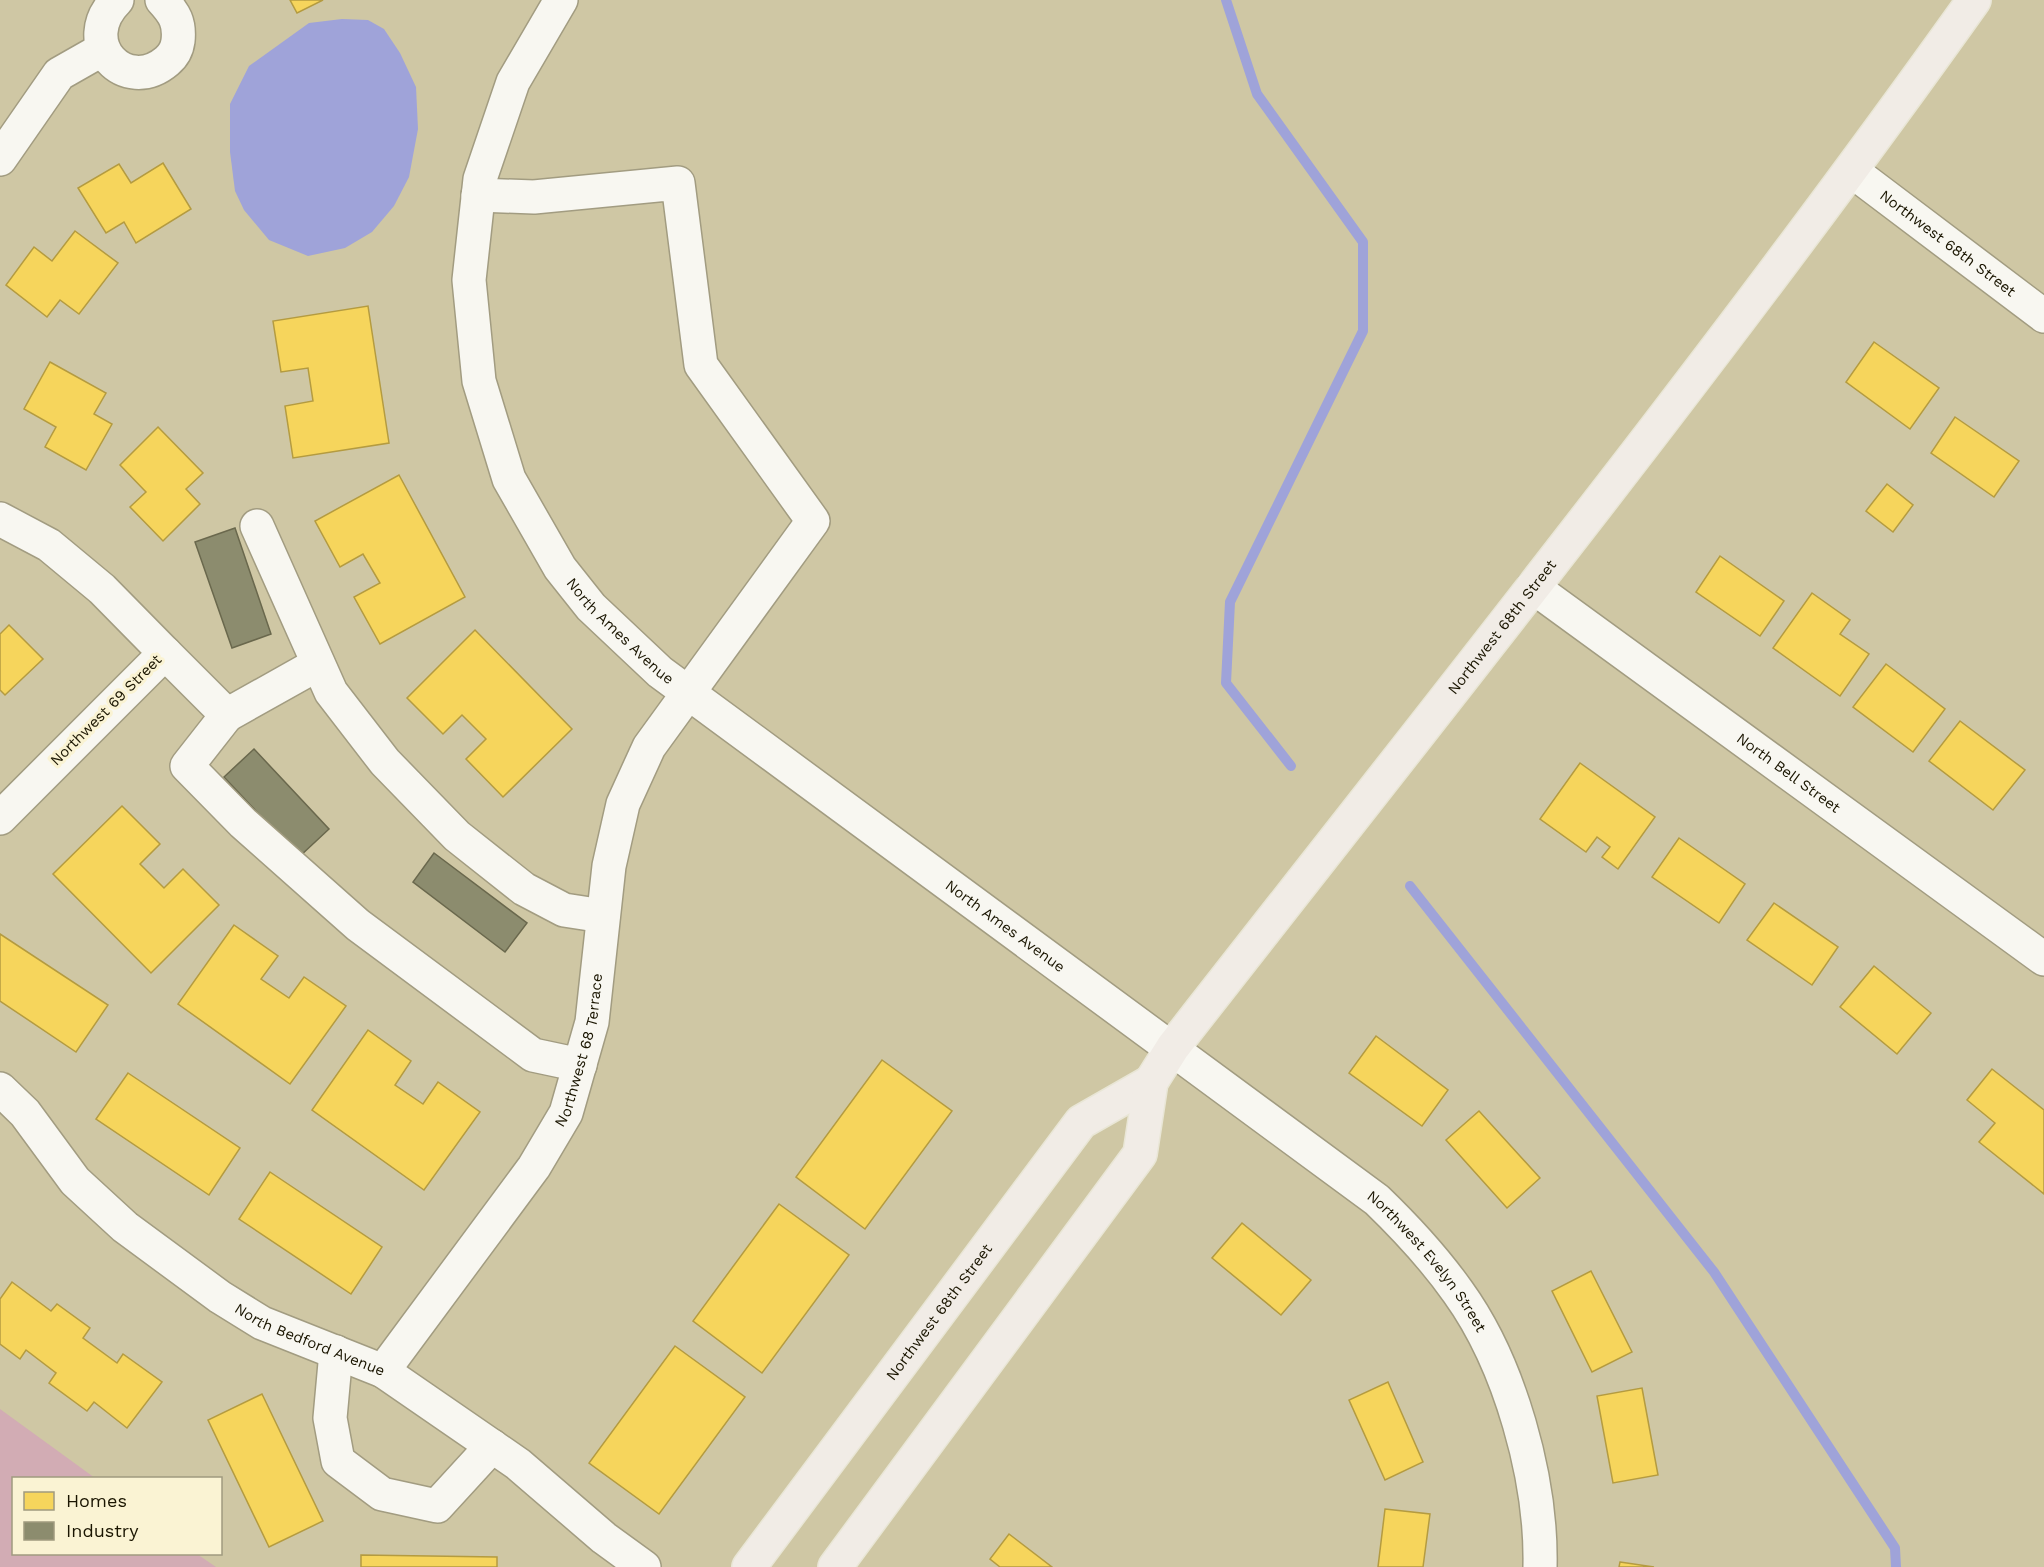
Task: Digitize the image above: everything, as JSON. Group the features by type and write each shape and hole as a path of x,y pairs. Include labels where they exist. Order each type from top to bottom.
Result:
{"main road":[{"name":"Northwest 68th Street","path":"835,1567 1140,1154 1151,1082 1173,1047 1533,587 1852,171 1974,0"},
{"name":"Northwest 68th Street","path":"749,1567 1081,1122 1151,1082"}],"street":[{"path":"117,0 107,10 101,22 100,38 103,49 112,63 126,71 145,72 158,68 175,51 179,27 174,13 162,0"},
{"name":"North Ames Avenue","path":"561,0 513,82 480,178 469,280 479,381 509,479 560,568 591,607 627,644 688,692 1173,1047"},
{"path":"0,159 59,74 103,49"},
{"name":"Northwest 68th Street","path":"1852,171 2044,316"},
{"name":"Northwest 68 Terrace","path":"383,1371 534,1167 566,1113 591,1022 609,866 623,804 649,747 813,521 701,365 678,183 534,197 478,195"},
{"name":"Northwest 69 Street","path":"0,519 49,545 102,589 165,653 0,818"},
{"path":"257,526 331,692 385,762 457,836 524,889 564,910 603,916"},
{"name":"North Bell Street","path":"1533,587 2044,959"},
{"path":"165,653 227,715"},
{"path":"318,664 227,715 187,766 243,823 358,924 533,1055 580,1065"},
{"name":"Northwest Evelyn Street","path":"1173,1047 1377,1200 1422,1244 1460,1294 1491,1349 1514,1407 1534,1487 1540,1567"},
{"name":"North Bedford Avenue","path":"0,1089 25,1113 75,1181 125,1227 220,1297 262,1323 383,1371 518,1464 604,1538 644,1567"},
{"path":"336,1352 330,1418 338,1461 382,1494 436,1506 492,1446"}],"shaded area":[{"path":"0,1409 94,1477 12,1477 12,1555 198,1555 216,1567 0,1567"}],"water":[{"path":"342,19 368,20 384,29 400,53 416,87 418,129 409,177 394,206 372,232 345,248 308,256 269,240 244,210 235,191 230,152 230,104 249,66 309,23"}],"building: Homes":[{"path":"290,0 323,0 297,13"},
{"path":"163,163 191,209 136,243 124,222 106,233 78,188 119,164 131,183"},
{"path":"75,231 118,263 79,314 60,300 47,317 6,285 34,247 52,261"},
{"path":"368,306 389,443 293,458 285,406 313,401 308,368 281,372 273,321"},
{"path":"1874,342 1939,388 1910,429 1846,382"},
{"path":"50,362 106,393 94,414 112,424 86,470 45,447 56,427 24,409"},
{"path":"1955,417 2019,461 1994,497 1931,453"},
{"path":"158,427 203,473 186,489 200,504 163,541 130,507 146,492 120,465"},
{"path":"399,475 465,597 380,644 354,597 380,583 363,554 340,567 315,521"},
{"path":"1887,484 1913,505 1893,532 1866,511"},
{"path":"1720,556 1784,601 1760,636 1696,592"},
{"path":"1812,593 1850,620 1840,634 1869,654 1840,696 1773,648"},
{"path":"9,625 43,659 5,695 0,690 0,634"},
{"path":"475,630 572,729 503,797 466,759 486,739 462,715 443,734 407,698"},
{"path":"1886,664 1945,709 1913,752 1853,707"},
{"path":"1960,721 2025,770 1993,810 1929,761"},
{"path":"1580,763 1655,817 1618,869 1602,857 1610,847 1597,837 1586,852 1540,819"},
{"path":"122,806 160,844 140,864 164,888 183,869 219,905 151,973 53,874"},
{"path":"1679,838 1745,884 1719,923 1652,877"},
{"path":"1774,903 1838,947 1812,985 1747,940"},
{"path":"234,925 278,956 261,979 289,998 304,977 346,1006 290,1084 178,1004"},
{"path":"0,934 108,1005 76,1052 0,1001"},
{"path":"1874,966 1931,1013 1897,1054 1840,1007"},
{"path":"368,1030 411,1061 395,1085 423,1104 438,1082 480,1112 424,1190 312,1110"},
{"path":"1376,1036 1448,1090 1422,1126 1349,1073"},
{"path":"882,1060 952,1111 865,1229 796,1177"},
{"path":"1992,1069 2044,1110 2044,1194 1979,1142 1995,1123 1967,1100"},
{"path":"128,1073 240,1148 209,1195 96,1119"},
{"path":"1479,1111 1540,1178 1507,1208 1446,1140"},
{"path":"270,1172 382,1247 351,1294 239,1219"},
{"path":"779,1204 849,1255 762,1373 693,1321"},
{"path":"1242,1223 1311,1280 1281,1315 1212,1258"},
{"path":"1591,1271 1632,1352 1592,1372 1552,1291"},
{"path":"12,1282 51,1311 57,1304 90,1328 83,1338 117,1363 123,1354 162,1382 127,1428 94,1402 87,1411 49,1383 56,1373 26,1350 20,1359 0,1344 0,1299"},
{"path":"675,1346 745,1397 659,1514 589,1463"},
{"path":"1388,1382 1423,1462 1385,1480 1349,1400"},
{"path":"1642,1388 1658,1475 1613,1483 1597,1396"},
{"path":"262,1394 323,1521 269,1547 208,1420"},
{"path":"1385,1509 1430,1514 1423,1567 1378,1567"},
{"path":"1009,1534 1052,1567 1000,1567 990,1559"},
{"path":"361,1555 497,1557 497,1567 361,1567"},
{"path":"1620,1562 1654,1567 1619,1567"}],"building: Industry":[{"path":"235,528 271,634 232,648 195,542"},
{"path":"254,749 329,829 299,857 224,777"},
{"path":"434,853 527,923 505,952 413,882"}],"waterway":[{"path":"1226,0 1257,94 1363,242 1363,331 1230,602 1226,683 1291,766"},
{"path":"1410,886 1714,1272 1895,1548 1896,1567"}]}
